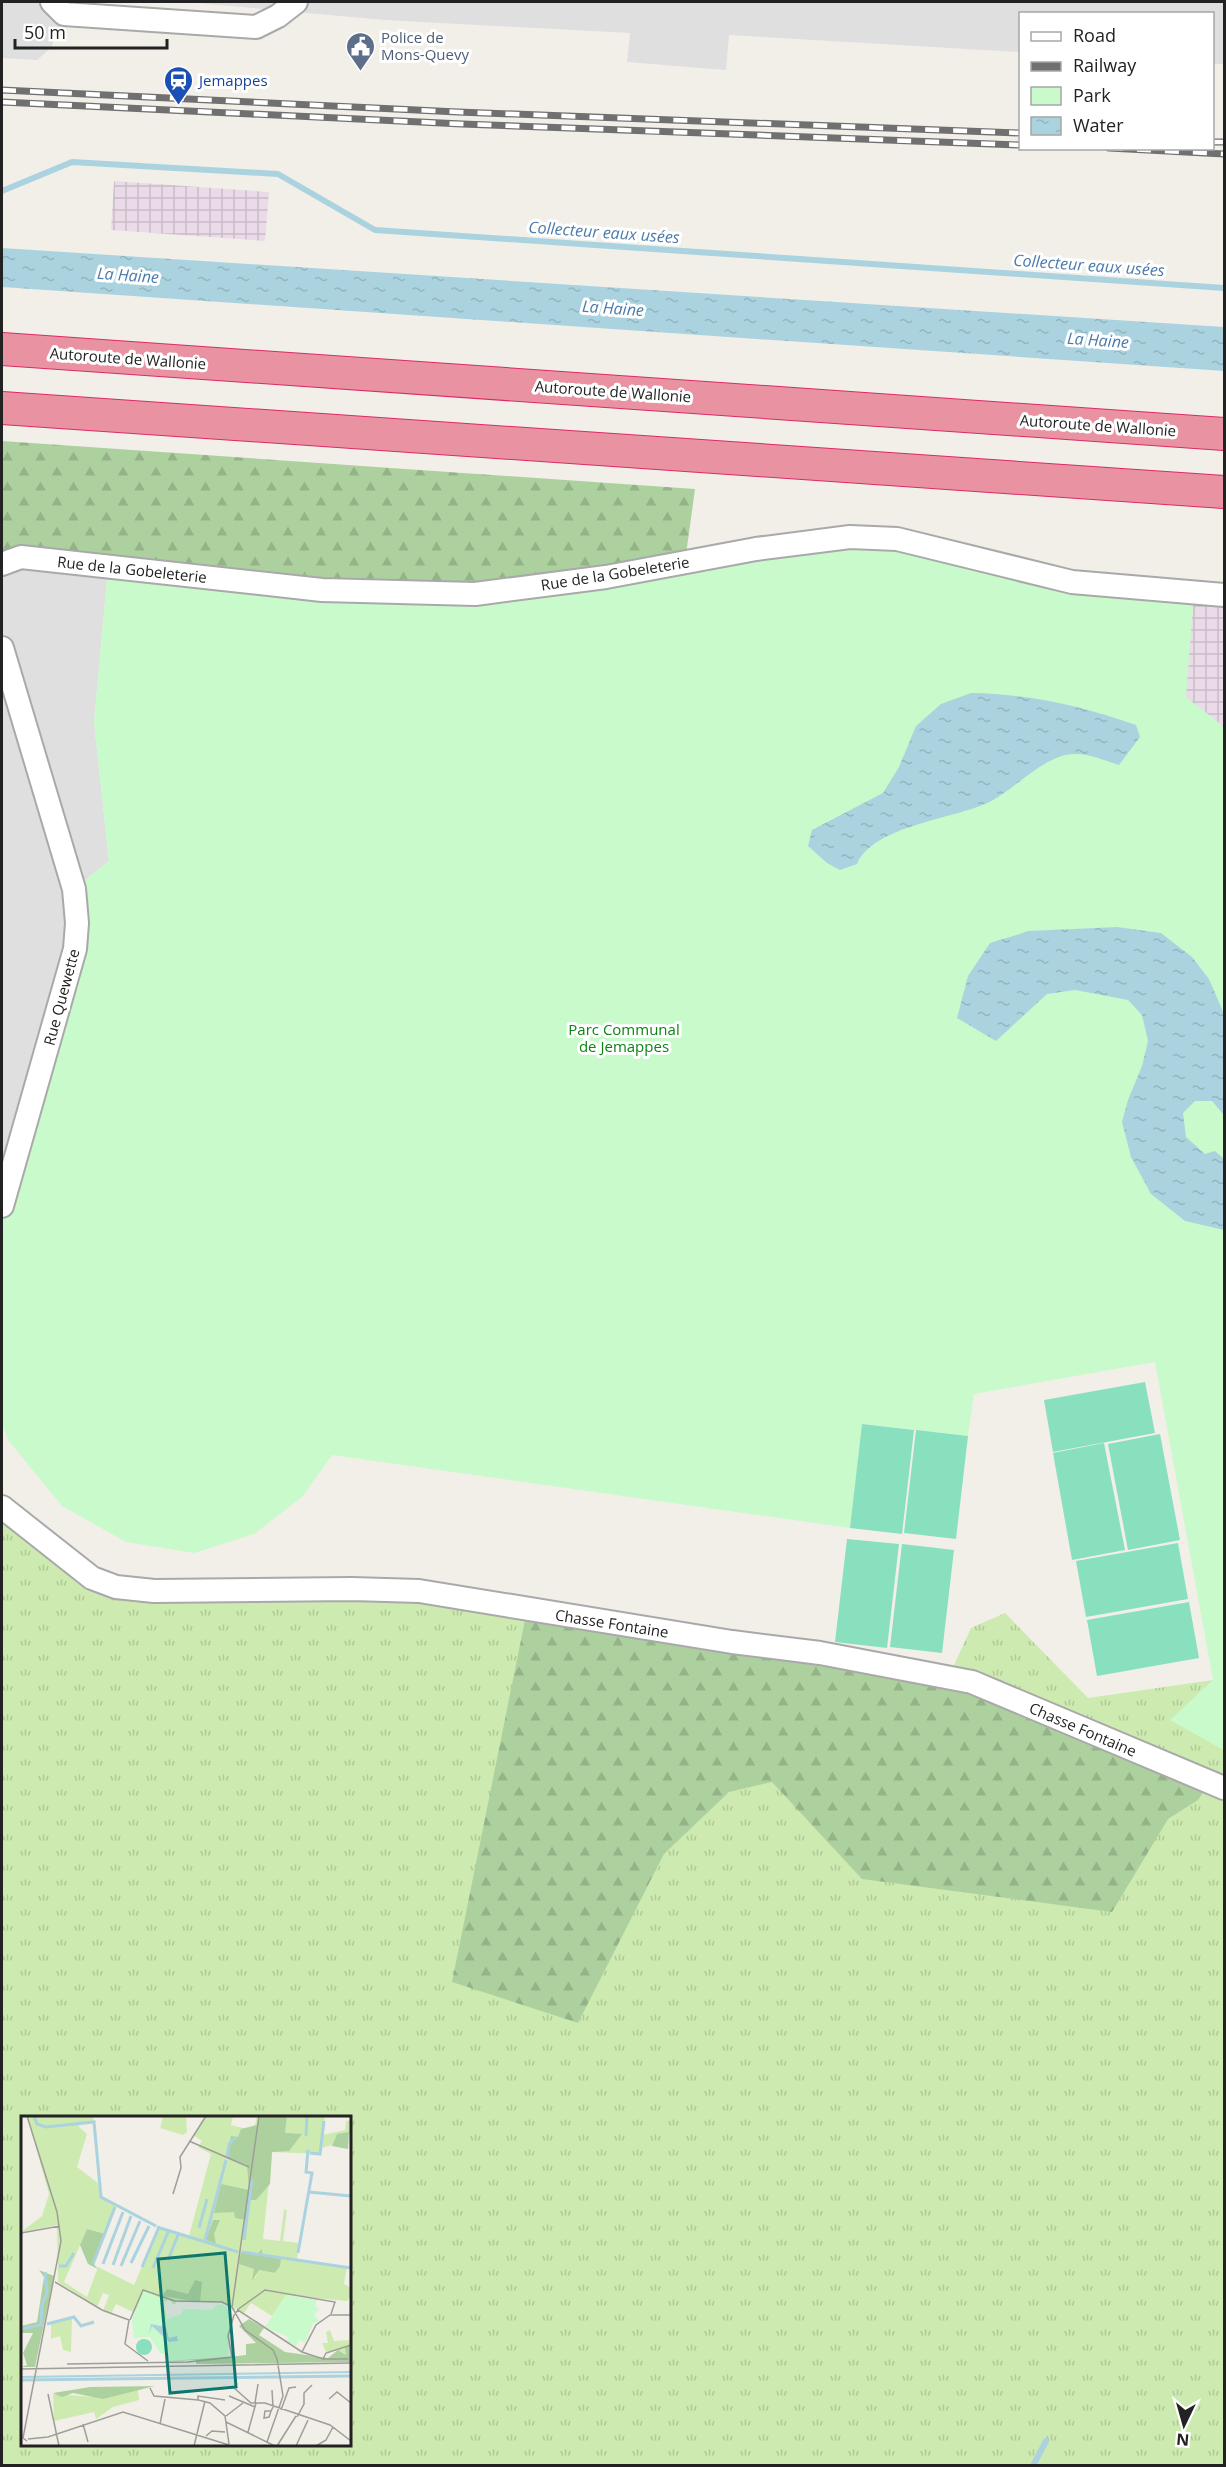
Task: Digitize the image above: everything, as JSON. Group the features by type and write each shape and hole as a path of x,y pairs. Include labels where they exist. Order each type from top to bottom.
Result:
{"highway":[{"name":"Autoroute de Wallonie","path":"2,349 1224,434"},
{"path":"2,408 1224,492"}],"street":[{"path":"58,8 118,9 256,27 278,16 296,2"},
{"name":"Rue de la Gobeleterie","path":"2,564 21,557 322,590 475,594 606,577 756,549 850,537 897,539 1072,582 1224,595"},
{"name":"Rue Quewette","path":"2,648 74,889 77,923 75,949 2,1206"},
{"name":"Chasse Fontaine","path":"2,1507 92,1578 116,1587 154,1591 418,1591 732,1642 820,1653 972,1682 1224,1788"}],"shaded area":[{"path":"2,2 65,2 64,14 51,48 37,60 2,58"},
{"path":"186,2 1224,2 1224,64 1214,64 1214,12 1019,12 1019,52 729,35 726,70 627,62 630,33 385,20"},
{"path":"114,181 269,192 265,241 111,230"},
{"path":"2,554 108,568 94,722 109,861 74,889 77,923 2,1206"},
{"path":"1193,604 1224,608 1224,727 1185,697"}],"green space":[{"path":"2,441 695,489 685,562 475,594 2,554"},
{"name":"Parc Communal de Jemappes","path":"850,541 1194,595 1186,697 1224,727 1224,1750 1170,1720 1213,1680 1155,1362 974,1394 968,1436 862,1424 850,1528 332,1455 302,1497 254,1534 194,1553 126,1542 62,1506 8,1440 2,1424 2,1206 75,949 74,889 109,861 94,722 108,568 471,599"},
{"path":"1145,1382 1155,1433 1053,1452 1044,1400"},
{"path":"862,1424 914,1430 902,1534 850,1528"},
{"path":"916,1430 968,1436 956,1539 904,1533"},
{"path":"1160,1434 1180,1540 1128,1550 1108,1444"},
{"path":"1104,1443 1125,1550 1072,1560 1053,1453"},
{"path":"2,1507 92,1578 352,1589 948,1678 971,1628 1005,1613 1088,1698 1213,1680 1171,1720 1224,1750 1224,2465 2,2465"},
{"path":"847,1539 899,1544 887,1648 835,1642"},
{"path":"1178,1543 1188,1599 1086,1617 1076,1561"},
{"path":"902,1544 954,1550 942,1653 890,1647"},
{"path":"1189,1602 1199,1658 1097,1676 1087,1620"},
{"path":"527,1610 972,1682 1210,1782 1198,1800 1168,1819 1112,1912 862,1879 772,1782 729,1792 664,1854 578,2023 452,1982"}],"water":[{"name":"La Haine","path":"2,248 1224,327 1224,371 2,287"},
{"path":"971,693 1034,699 1095,712 1136,725 1140,737 1119,765 1075,754 1052,760 987,803 896,832 866,851 857,864 840,870 827,863 808,846 812,830 883,793 899,767 916,726 941,704"},
{"path":"1117,927 1161,933 1192,957 1209,979 1224,1014 1224,1120 1223,1114 1212,1101 1195,1101 1183,1113 1186,1137 1205,1154 1215,1151 1224,1159 1224,1230 1185,1221 1151,1194 1131,1157 1122,1122 1142,1066 1148,1041 1142,1015 1128,1000 1075,990 1047,994 996,1041 957,1018 968,976 990,943 1029,931"}],"waterway":[{"name":"Collecteur eaux usées","path":"2,191 72,162 278,174 375,230 1224,288"},
{"path":"1033,2466 1046,2441"}],"railway":[{"path":"2,90 458,112 1019,133"},
{"path":"2,102 462,124 1019,145"},
{"path":"1214,142 1224,142"},
{"path":"1147,150 1224,154"}],"place":[{"name":"Police de Mons-Quevy","path":"360,72"},
{"name":"Jemappes","path":"178,106"}]}
